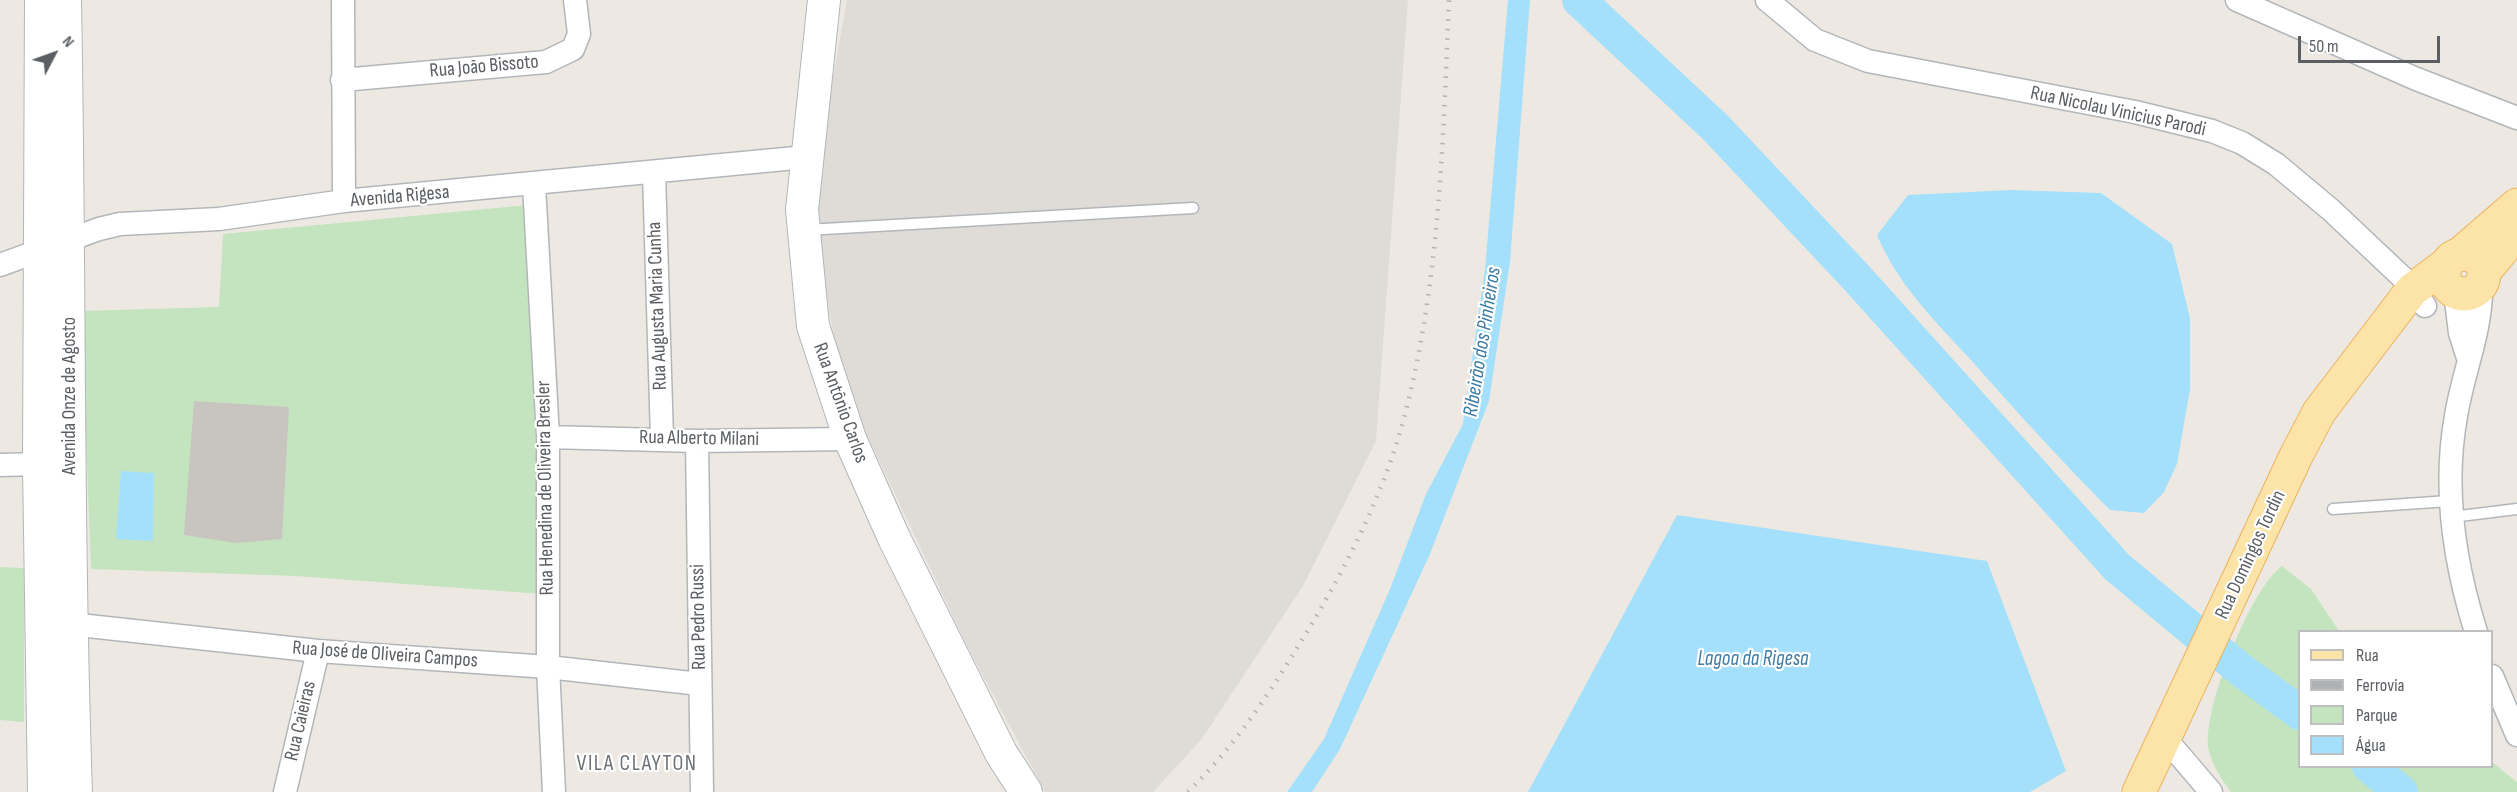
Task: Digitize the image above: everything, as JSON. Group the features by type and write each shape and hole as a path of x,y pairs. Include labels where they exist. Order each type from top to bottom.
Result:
{"main road":[{"name":"Avenida Onze de Agosto","path":"41,0 39,464 44,792"},
{"name":"Avenida Onze de Agosto","path":"65,0 70,239 70,624 76,792"},
{"name":"Rua Antônio Carlos","path":"824,0 806,157 802,230 813,326 850,439 942,636 1017,786"},
{"name":"Rua Domingos Tordin","path":"2463,277 2517,206"},
{"name":"Rua Domingos Tordin","path":"2139,792 2296,456 2319,412 2382,329 2419,298 2463,277 2517,232"}],"street":[{"path":"343,0 344,201"},
{"name":"Rua João Bissoto","path":"342,80 546,62 573,49 579,34 575,0"},
{"name":"Rua Nicolau Vinicius Parodi","path":"1767,0 1815,40 1868,62 2135,112 2212,131 2242,143 2276,164 2331,210 2402,277 2419,298"},
{"path":"2237,0 2414,78 2517,118"},
{"name":"Avenida Rigesa","path":"0,264 120,224 219,219 344,201 534,185 806,157"},
{"name":"Rua Augusta Maria Cunha","path":"654,173 662,439"},
{"name":"Rua Henedina de Oliveira Bresler","path":"534,185 548,437 548,667 554,792"},
{"path":"2463,277 2460,333 2468,358 2449,462 2450,509 2466,601 2475,630"},
{"name":"Rua Alberto Milani","path":"548,437 697,441 850,439"},
{"name":"Rua Pedro Russi","path":"697,441 702,792"},
{"path":"0,465 39,464"},
{"name":"Rua José de Oliveira Campos","path":"70,624 318,651 548,667 700,684"},
{"name":"Rua Caieiras","path":"285,792 318,651"},
{"path":"2493,678 2517,735"},
{"path":"2164,737 2211,792"}],"lane":[{"path":"802,230 1193,208"},
{"path":"2332,509 2517,509"}],"shaded area":[{"path":"847,0 1408,0 1376,441 1303,586 1201,740 1153,792 1045,792 966,644 841,380 822,269 814,183"}],"green space":[{"path":"528,205 528,269 542,594 296,576 91,569 81,311 219,307 223,234"},
{"path":"2282,566 2311,589 2338,630 2298,630 2298,768 2493,768 2493,763 2517,782 2517,792 2231,792 2210,756 2208,733 2212,709 2243,624 2270,578"},
{"path":"0,567 24,568 24,722 0,720"}],"water":[{"name":"Ribeirão dos Pinheiros","path":"1508,0 1530,0 1510,262 1489,401 1430,554 1340,749 1312,792 1287,792 1324,739 1390,589 1426,494 1463,424 1485,269"},
{"path":"2011,190 2101,193 2172,244 2190,318 2190,389 2177,464 2164,492 2144,513 2110,510 2074,473 1930,316 1895,270 1877,235 1908,195"},
{"path":"121,471 154,473 153,541 116,539"},
{"name":"Lagoa da Rigesa","path":"1677,515 1987,561 2066,771 2030,792 1528,792"}],"building":[{"path":"194,401 289,407 282,539 237,543 184,535"}],"waterway":[{"path":"1579,0 1716,128 1855,276 2117,567 2241,670 2298,712"},
{"path":"2371,768 2401,792"}],"railway":[{"path":"1188,792 1219,759 1247,723 1313,621 1359,537 1395,449 1416,366 1432,263 1442,158 1449,0"}],"district":[{"name":"VILA CLAYTON","path":"637,764"}]}
